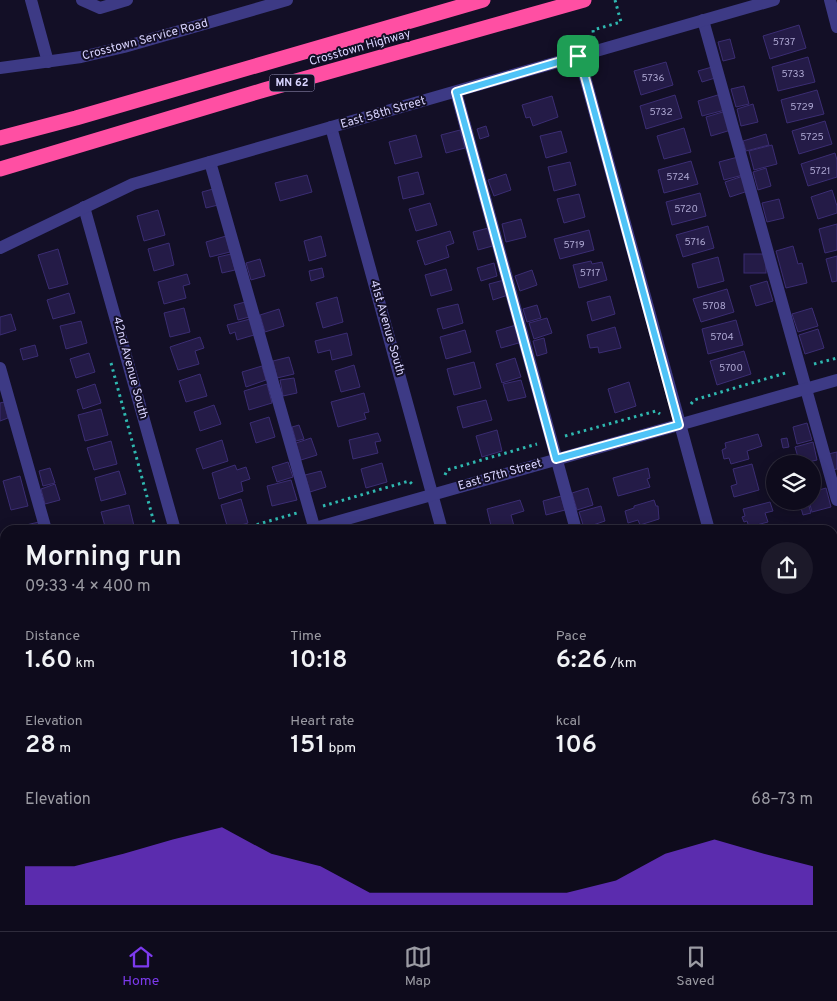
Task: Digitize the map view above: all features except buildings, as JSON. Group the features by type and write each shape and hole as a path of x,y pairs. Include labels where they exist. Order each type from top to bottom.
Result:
{"highway":[{"name":"Crosstown Highway","path":"0,138 76,118 483,0"},
{"name":"Crosstown Highway","path":"0,169 274,88 584,0"}],"street":[{"path":"30,0 48,62"},
{"path":"82,0 100,8 127,0"},
{"name":"Crosstown Service Road","path":"0,68 81,57 124,47 287,0"},
{"name":"East 58th Street","path":"0,248 133,184 774,0"},
{"path":"830,0 837,27"},
{"path":"703,20 837,500"},
{"path":"578,56 588,86 708,525"},
{"path":"456,92 575,525"},
{"name":"41st Avenue South","path":"331,127 441,525"},
{"path":"210,162 309,510 311,525"},
{"name":"42nd Avenue South","path":"84,206 174,525"},
{"path":"0,368 45,525"},
{"name":"East 57th Street","path":"326,525 837,380"}],"path":[{"path":"593,30 621,22 615,0"},
{"path":"109,357 155,525"},
{"path":"691,404 694,400 837,358"},
{"path":"256,525 409,481 413,485"}],"route":[{"path":"578,56 679,425 556,459 456,92 578,56"}]}
